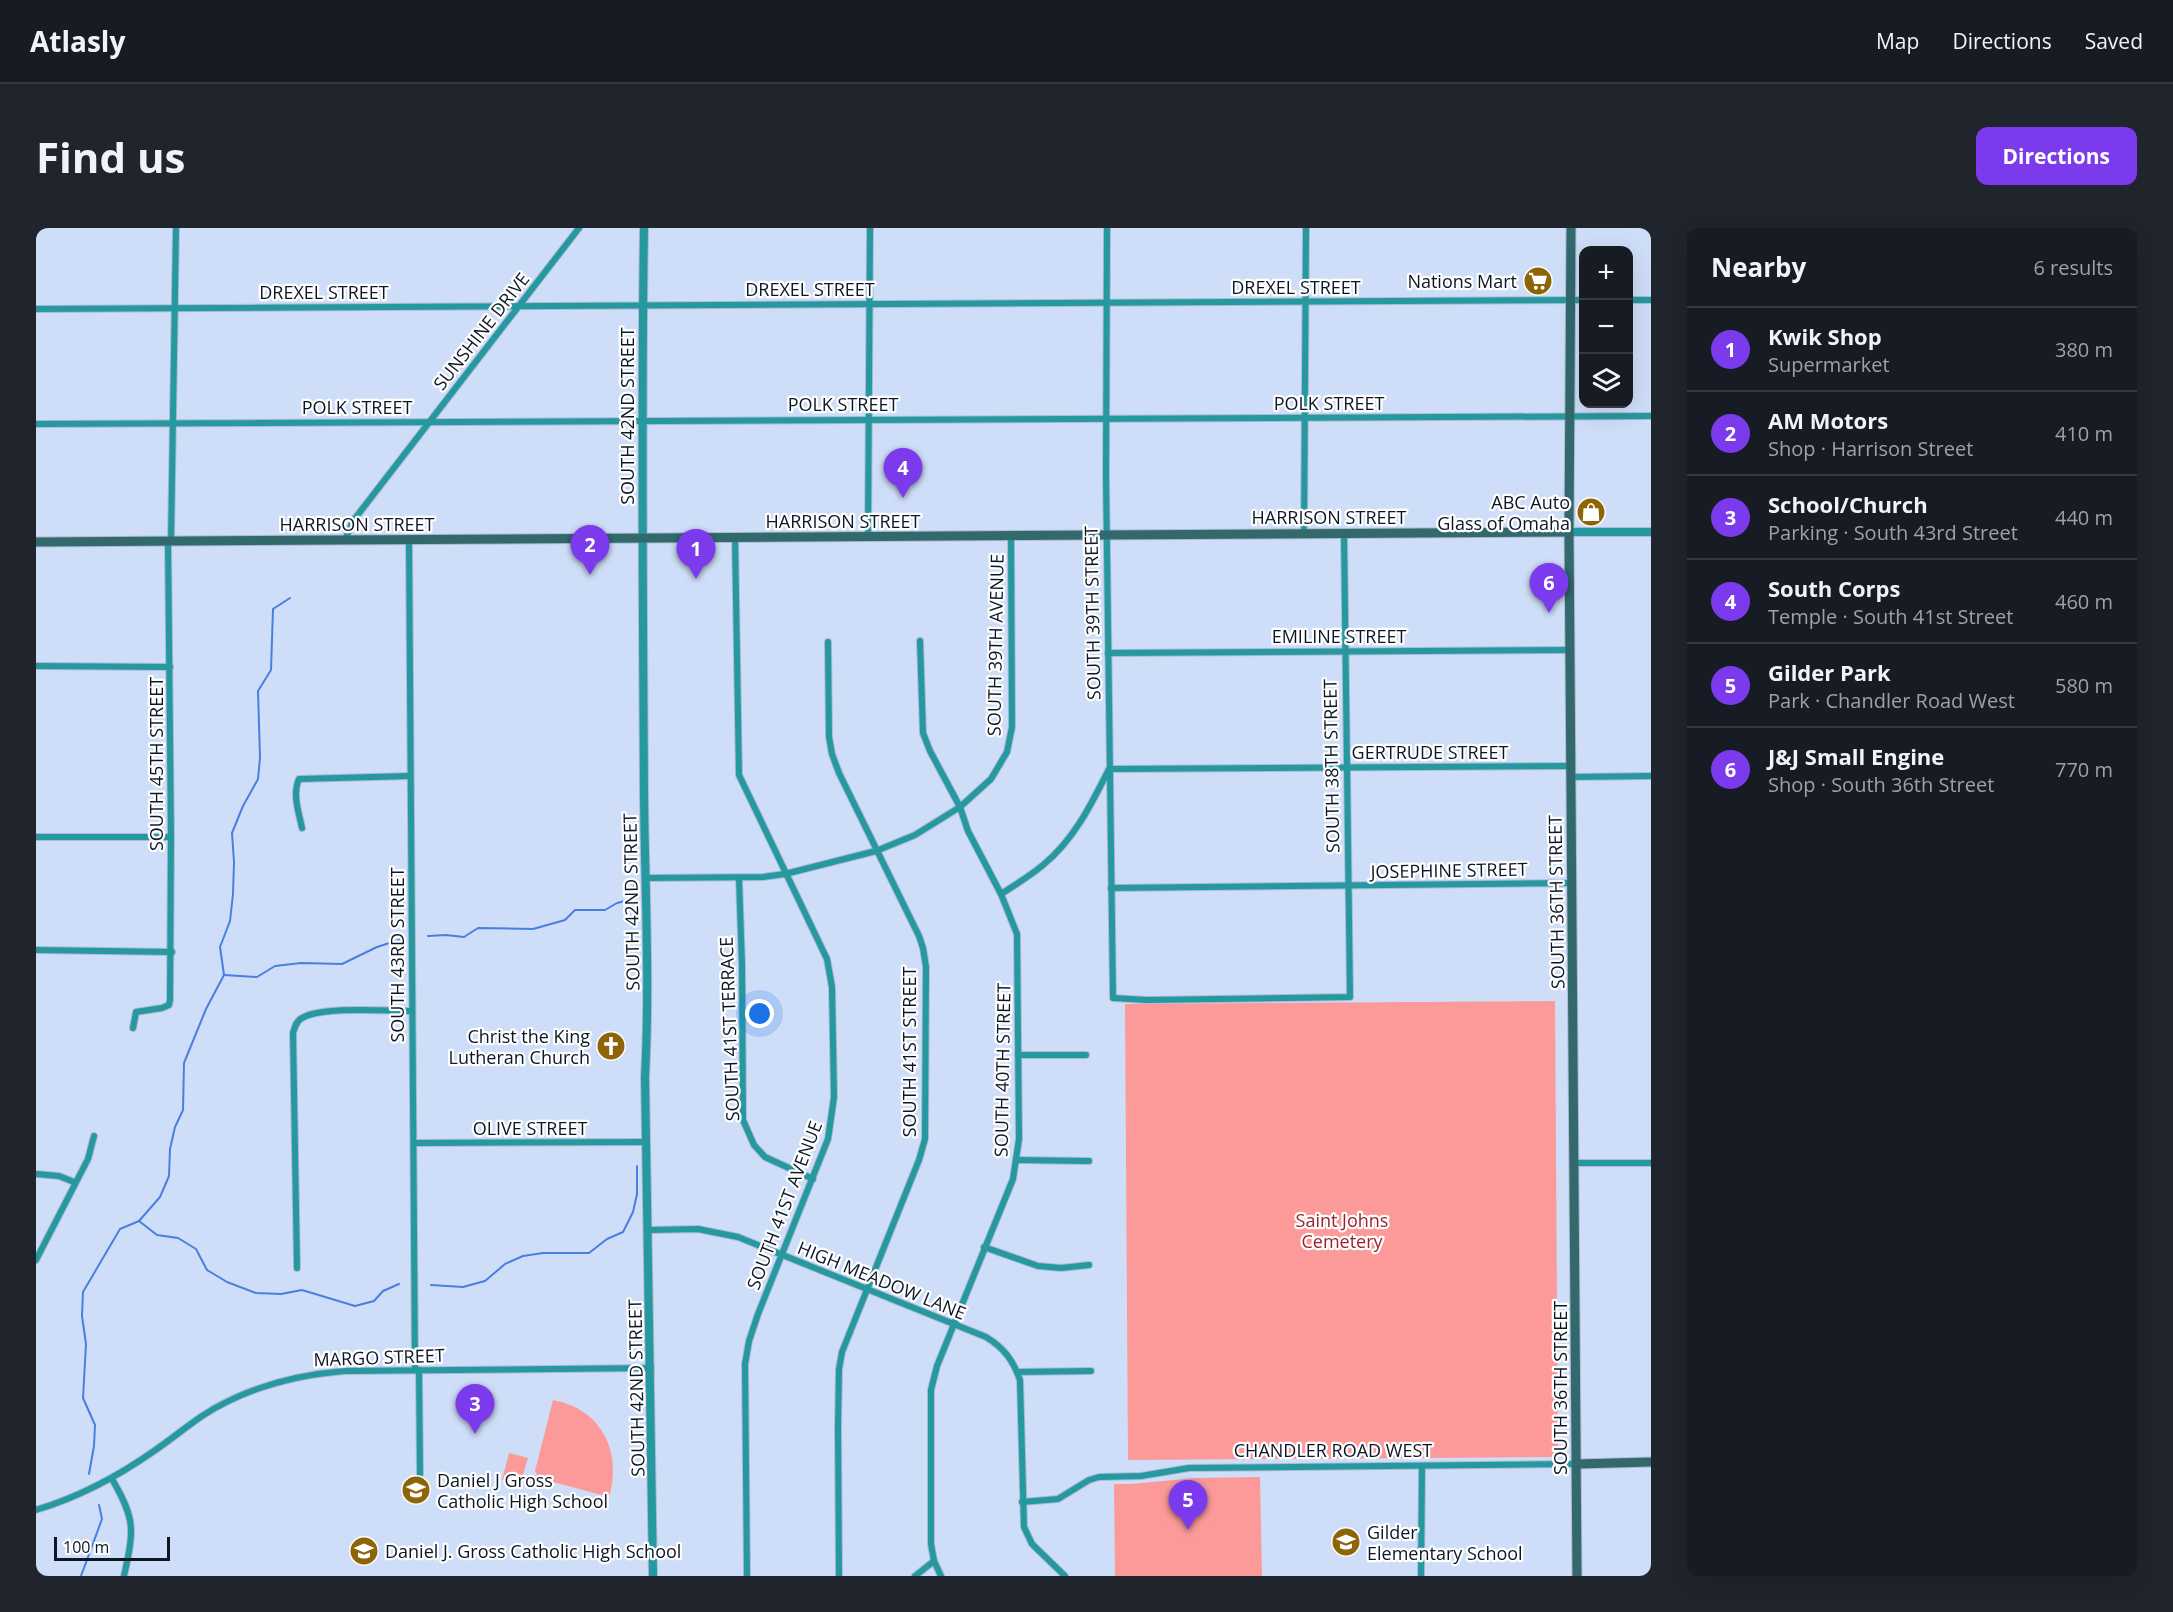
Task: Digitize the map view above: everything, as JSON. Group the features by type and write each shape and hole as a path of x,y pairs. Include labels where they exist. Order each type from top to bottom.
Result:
{"main road":[{"name":"SOUTH 36TH STREET","path":"1571,228 1569,532 1577,1576"},
{"name":"HARRISON STREET","path":"36,542 1569,532"},
{"name":"CHANDLER ROAD WEST","path":"1577,1464 1651,1462"}],"street":[{"name":"SOUTH 45TH STREET","path":"133,1028 136,1012 169,1005 172,952 169,542 174,424 176,228"},
{"name":"SUNSHINE DRIVE","path":"345,540 353,521 579,228"},
{"name":"SOUTH 42ND STREET","path":"644,228 642,538 648,1017 645,1077 653,1576"},
{"path":"868,537 870,228"},
{"name":"SOUTH 39TH STREET","path":"1107,228 1106,535 1113,998"},
{"path":"1304,534 1306,228"},
{"name":"DREXEL STREET","path":"36,309 1579,300"},
{"path":"1633,300 1651,300"},
{"name":"POLK STREET","path":"36,424 1651,416"},
{"name":"HARRISON STREET","path":"1569,532 1651,532"},
{"name":"SOUTH 38TH STREET","path":"1113,998 1147,1000 1350,997 1344,534"},
{"name":"SOUTH 39TH AVENUE","path":"645,878 739,878 785,874 876,851 915,835 960,807 991,779 1011,739 1013,714 1011,536"},
{"name":"SOUTH 41ST AVENUE","path":"735,538 739,775 827,959 832,987 834,1097 828,1138 749,1341 745,1364 747,1576"},
{"name":"SOUTH 43RD STREET","path":"409,540 412,1011 420,1474"},
{"name":"SOUTH 40TH STREET","path":"920,641 923,734 960,807 968,831 1001,894 1017,934 1017,1160 1013,1179 952,1324 931,1390 931,1544 934,1561 941,1576"},
{"name":"SOUTH 41ST STREET","path":"828,642 829,737 832,754 923,948 926,967 925,1139 920,1160 842,1352 839,1369 840,1576"},
{"name":"EMILINE STREET","path":"1108,653 1571,650"},
{"path":"36,666 170,667"},
{"name":"GERTRUDE STREET","path":"1109,769 1571,766"},
{"path":"1001,894 1046,863 1073,833 1109,769"},
{"path":"302,828 296,786 299,779 410,776"},
{"path":"1571,777 1651,776"},
{"path":"36,837 171,837"},
{"name":"SOUTH 41ST TERRACE","path":"739,878 743,1120 754,1145 765,1157 813,1179"},
{"name":"JOSEPHINE STREET","path":"1111,888 1572,883"},
{"path":"36,950 172,952"},
{"path":"297,1268 293,1033 296,1024 301,1018 328,1012 412,1011"},
{"path":"1018,1055 1086,1055"},
{"path":"36,1260 74,1182 88,1159 94,1136"},
{"name":"OLIVE STREET","path":"414,1143 647,1142"},
{"path":"1017,1160 1089,1161"},
{"path":"1574,1163 1651,1162"},
{"path":"36,1174 59,1176 74,1182"},
{"name":"HIGH MEADOW LANE","path":"648,1230 715,1231 738,1237 986,1338 998,1344 1017,1372"},
{"path":"984,1247 1038,1266 1061,1268 1089,1266"},
{"name":"MARGO STREET","path":"36,1510 75,1498 112,1479 203,1415 233,1399 299,1376 322,1373 417,1370 651,1368"},
{"path":"1065,1576 1032,1544 1024,1527 1022,1392 1017,1372 1091,1371"},
{"name":"CHANDLER ROAD WEST","path":"1022,1502 1049,1502 1099,1477 1142,1476 1189,1468 1577,1464"},
{"path":"1421,1576 1422,1466"},
{"path":"112,1479 126,1503 132,1526 124,1576"},
{"path":"915,1576 934,1561"}],"green space":[{"name":"Saint Johns Cemetery","path":"1555,1001 1558,1457 1128,1460 1125,1004"},
{"path":"553,1400 570,1405 584,1413 596,1423 604,1435 613,1464 609,1497 538,1478 535,1471"},
{"path":"509,1453 528,1458 520,1485 502,1480"},
{"path":"1260,1477 1262,1576 1115,1576 1114,1484 1196,1478"}],"waterway":[{"path":"89,1474 95,1425 83,1398 86,1344 82,1316 83,1292 120,1229 139,1221 160,1197 169,1176 170,1149 175,1127 183,1110 184,1063 206,1009 224,975 220,947 230,921 233,894 232,833 243,806 258,779 260,758 258,691 271,670 273,609 290,598"},
{"path":"428,936 464,937 478,928 533,929 565,920 575,910 605,910 617,903 629,900 635,883"},
{"path":"224,975 257,977 275,966 301,963 342,964 377,947 402,939"},
{"path":"431,1285 463,1287 485,1281 505,1264 523,1256 543,1253 589,1253 607,1239 623,1232 633,1212 637,1194 637,1166"},
{"path":"139,1221 157,1235 178,1238 196,1249 207,1270 227,1282 256,1293 281,1294 302,1290 355,1306 374,1301 383,1291 399,1284"},
{"path":"81,1576 102,1519 99,1505"}],"place":[{"name":"Nations Mart","path":"1538,281"},
{"name":"South Corps","path":"903,498"},
{"name":"ABC Auto Glass of Omaha","path":"1591,512"},
{"name":"AM Motors","path":"590,575"},
{"name":"Kwik Shop","path":"696,579"},
{"name":"J&J Small Engine","path":"1549,613"},
{"name":"Christ the King Lutheran Church","path":"611,1046"},
{"name":"School/Church","path":"475,1434"},
{"name":"Daniel J Gross Catholic High School","path":"416,1490"},
{"name":"Gilder Park","path":"1188,1530"},
{"name":"Gilder Elementary School","path":"1346,1542"},
{"name":"Daniel J. Gross Catholic High School","path":"364,1551"}]}
